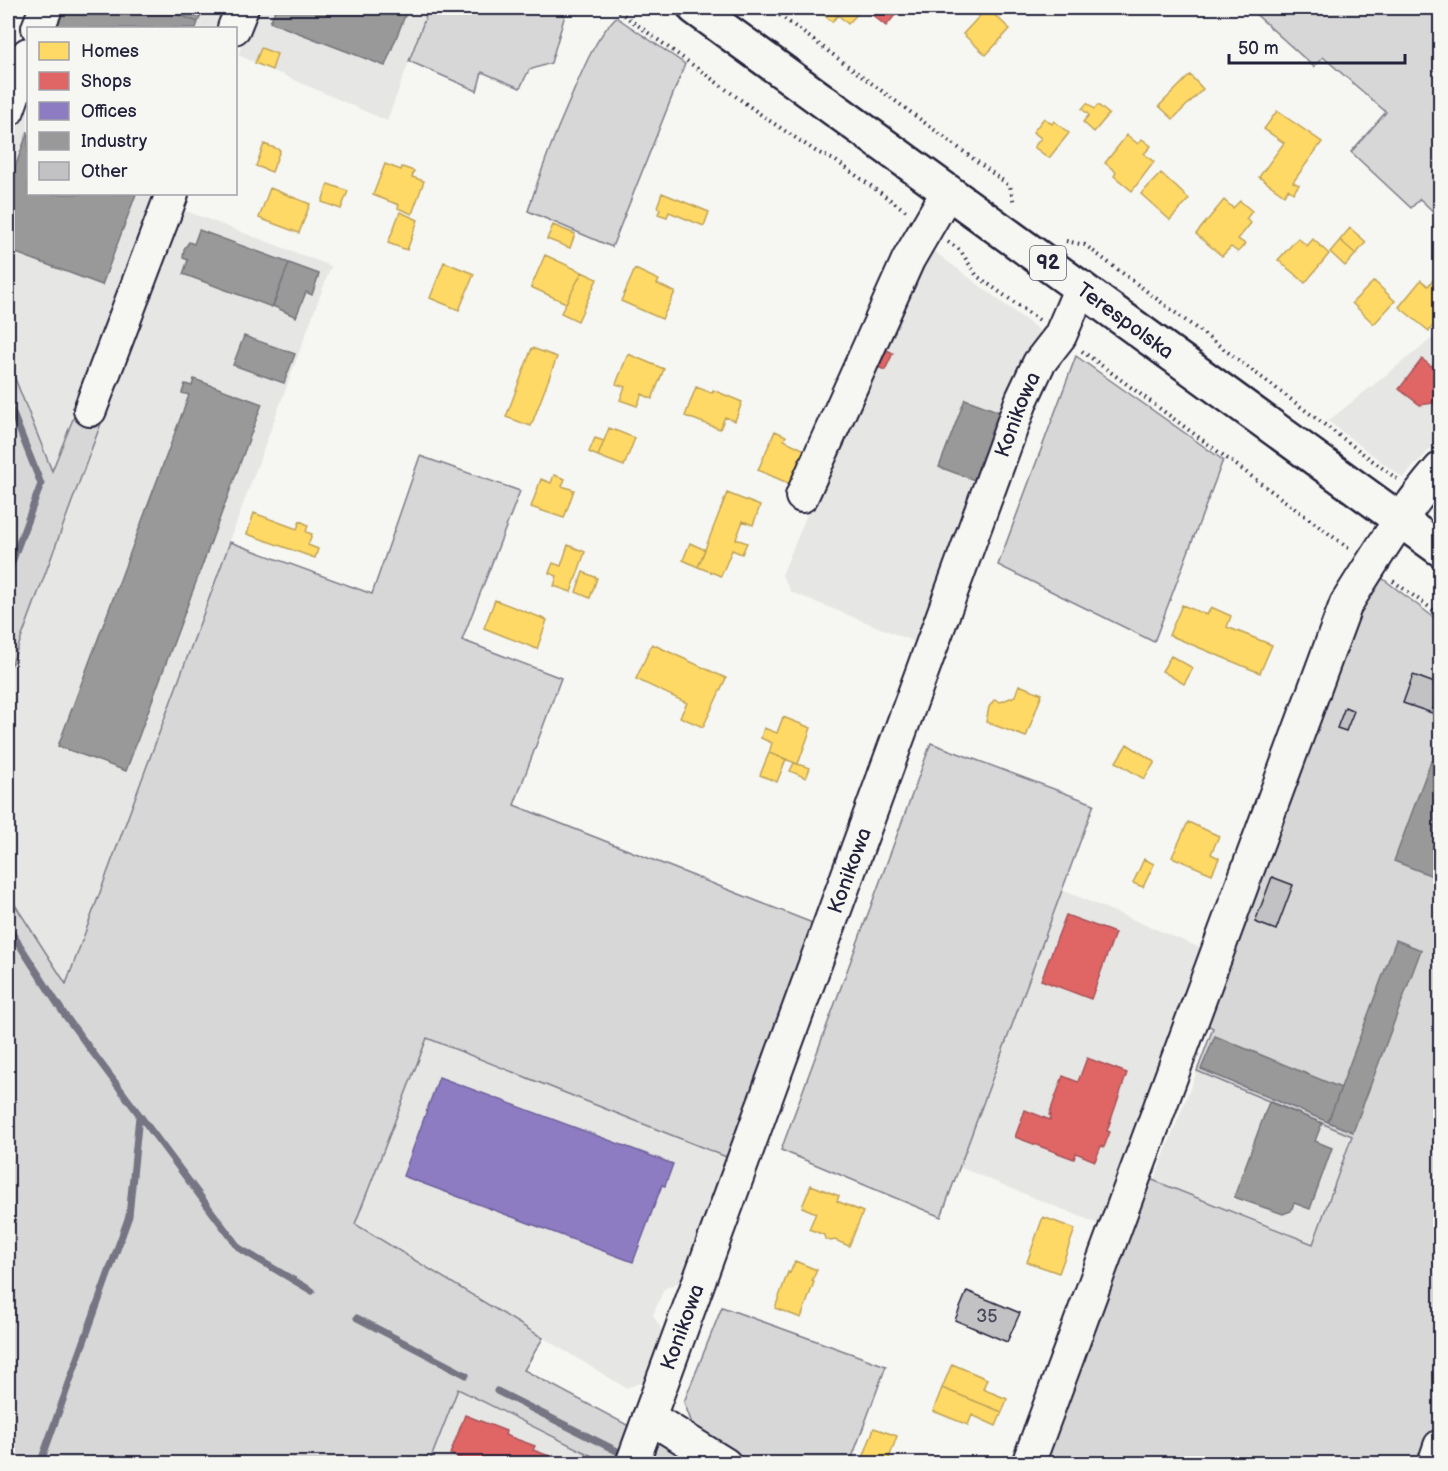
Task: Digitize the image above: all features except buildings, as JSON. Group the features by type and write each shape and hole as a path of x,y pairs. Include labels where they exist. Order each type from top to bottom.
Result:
{"main road":[{"name":"Terespolska","path":"695,8 1082,287 1409,507 1440,549"}],"street":[{"path":"38,27 46,8"},
{"path":"234,27 242,8"},
{"path":"8,110 27,57"},
{"path":"802,496 908,260 948,190"},
{"path":"90,410 172,195"},
{"name":"Konikowa","path":"632,1464 1022,399 1039,363 1060,336 1082,287"},
{"path":"1028,1464 1346,604 1409,507 1440,469"},
{"path":"649,1417 725,1464"},
{"path":"1434,1464 1440,1446"}],"path":[{"path":"614,8 767,119 817,152 836,161 960,250 977,276 1440,615"},
{"path":"770,8 1010,186 1012,202 1021,209"},
{"path":"1058,235 1067,242 1085,245 1409,507"}],"shaded area":[{"path":"53,8 227,8 219,27 45,27"},
{"path":"256,8 429,8 387,121 238,55"},
{"path":"429,8 567,8 551,63 529,70 520,88 482,72 477,91 409,61"},
{"path":"1249,8 1440,8 1440,218 1420,199 1411,208 1351,152 1386,112 1323,57 1314,67"},
{"path":"616,17 685,64 612,247 528,211 552,142 584,68 594,47"},
{"path":"27,76 27,195 157,195 52,471 8,361 8,129"},
{"path":"181,209 331,266 66,985 8,894 8,674"},
{"path":"931,249 1040,331 1005,414 920,644 791,592 782,575 813,500 808,498"},
{"path":"1440,332 1440,439 1403,478 1328,421"},
{"path":"1076,356 1223,460 1154,642 998,565"},
{"path":"8,361 52,471 77,409 103,418 8,674"},
{"path":"420,456 520,491 462,640 561,678 514,805 815,924 729,1158 427,1038 355,1224 543,1338 524,1370 631,1427 615,1463 606,1463 458,1389 429,1463 8,1463 8,894 66,984 230,542 372,594"},
{"path":"1382,578 1440,622 1440,1421 1425,1463 1037,1464 1145,1177 1313,1244 1352,1136 1197,1071 1213,1028 1202,1022 1354,610"},
{"path":"931,743 1094,804 941,1217 781,1150"},
{"path":"1062,890 1208,951 1106,1227 959,1167"},
{"path":"427,1038 729,1158 686,1279 664,1289 653,1315 664,1334 646,1381 626,1388 355,1224"},
{"path":"1197,1071 1352,1136 1313,1244 1154,1180"},
{"path":"722,1307 886,1366 850,1463 749,1463 694,1429 684,1402"},
{"path":"457,1389 606,1463 429,1464"},
{"path":"654,1436 701,1464 644,1464"}],"waterway":[{"path":"8,401 41,484 8,573"},
{"path":"8,927 64,1014 239,1248 312,1291"},
{"path":"40,1464 129,1216 139,1116"},
{"path":"357,1318 466,1375"},
{"path":"497,1391 623,1454"}]}
